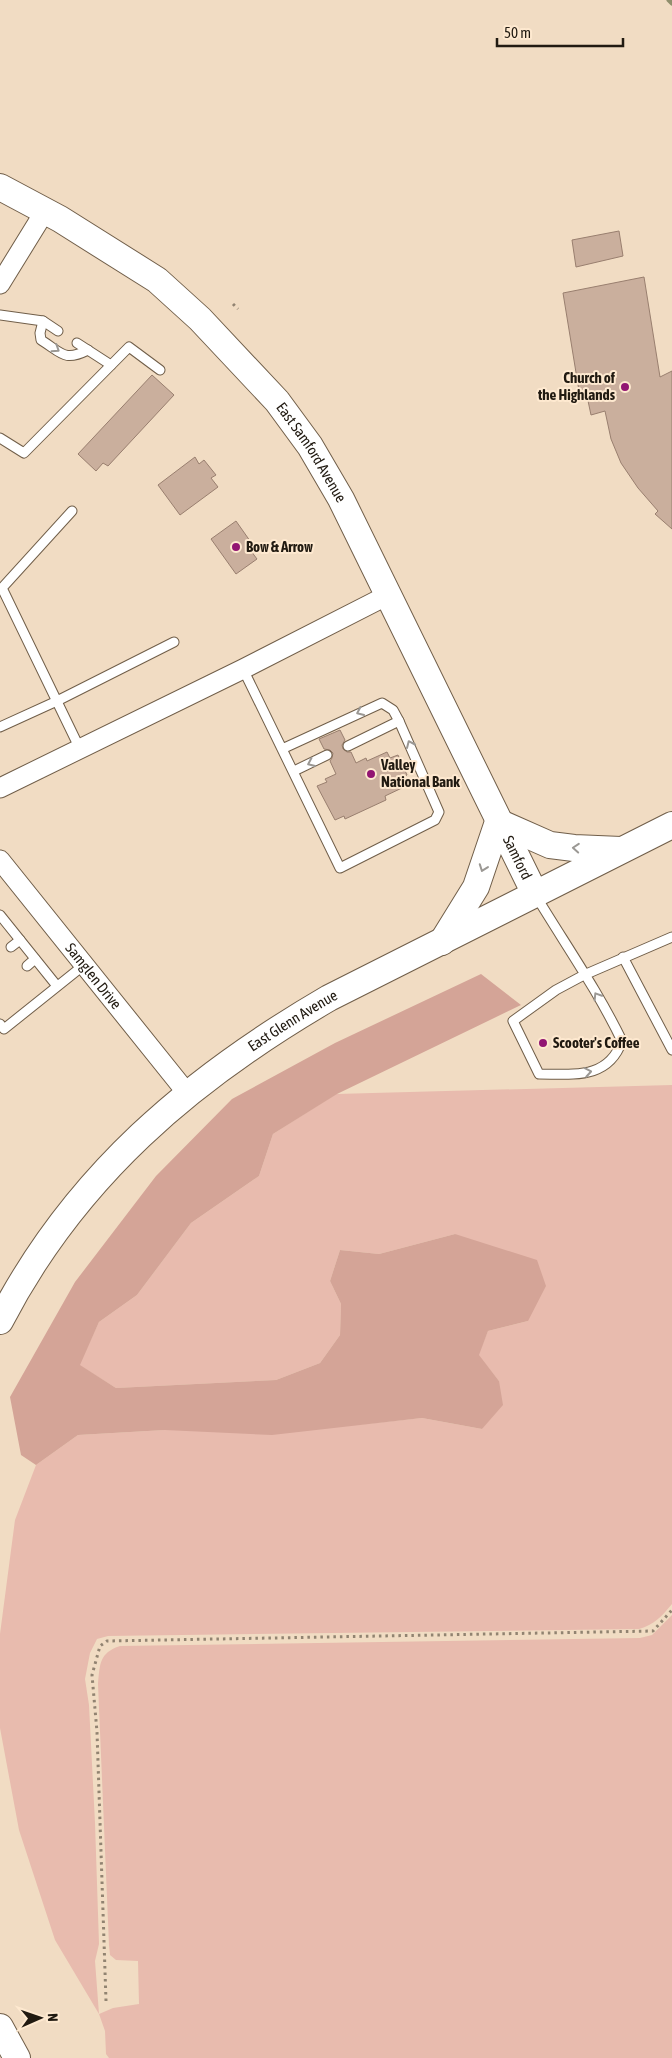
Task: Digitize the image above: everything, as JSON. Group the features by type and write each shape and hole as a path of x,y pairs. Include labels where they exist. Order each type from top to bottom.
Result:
{"street":[{"name":"East Samford Avenue","path":"0,187 45,211 157,280 217,335 277,402 310,446 341,499 498,822"},
{"path":"0,284 45,211"},
{"path":"0,788 243,669 388,595"},
{"path":"442,942 476,887 498,822 550,845 625,850"},
{"name":"Samford","path":"498,822 535,894"},
{"name":"East Glenn Avenue","path":"0,1321 44,1249 92,1184 120,1154 187,1093 247,1048 288,1021 370,976 442,942 672,825"},
{"name":"Samglen Drive","path":"0,860 187,1093"},
{"path":"0,2027 17,2058"}],"lane":[{"path":"0,315 43,321 58,331"},
{"path":"43,321 40,333 42,340 68,357 75,357 88,350"},
{"path":"77,343 111,365"},
{"path":"0,438 24,454 129,347 160,370"},
{"path":"72,511 1,588 80,749"},
{"path":"0,727 57,701 174,642"},
{"path":"243,669 340,868 435,820 439,812 399,721 393,710 382,703 282,748"},
{"path":"348,746 399,721"},
{"path":"294,771 327,755"},
{"path":"535,894 584,975 610,1017 622,1041 618,1053 610,1062 597,1070 579,1074 540,1074 513,1021 556,990 584,975 672,938"},
{"path":"1,920 20,940 57,986"},
{"path":"11,946 20,940"},
{"path":"623,957 672,1050"},
{"path":"27,966 35,960"},
{"path":"0,1024 4,1029 84,965"}],"path":[{"path":"233,304 238,309"},
{"path":"106,2001 96,1732 92,1675 100,1646 107,1640 653,1631 672,1610"}],"shaded area":[{"path":"481,974 521,1005 337,1094 273,1134 259,1176 191,1223 137,1295 99,1322 80,1365 116,1388 276,1380 320,1363 340,1335 341,1304 330,1281 340,1250 379,1254 455,1234 537,1260 546,1286 528,1321 488,1331 479,1355 499,1381 503,1405 482,1429 422,1418 272,1435 165,1430 78,1435 36,1465 21,1455 10,1397 75,1282 156,1176 232,1099 335,1043"},
{"path":"672,1085 672,1604 657,1620 639,1629 108,1636 97,1639 90,1653 85,1679 89,1705 95,1823 99,1944 95,1961 99,2014 55,1940 19,1830 0,1728 0,1634 15,1520 36,1465 78,1435 165,1430 355,1425 422,1418 482,1429 499,1381 478,1355 488,1331 528,1321 455,1234 379,1254 340,1250 330,1281 341,1304 340,1335 320,1363 276,1380 116,1388 79,1365 99,1322 137,1295 191,1223 259,1176 273,1134 336,1094"},
{"path":"672,1615 672,2058 109,2058 106,2054 105,2031 99,2014 113,2008 139,2004 138,1961 116,1960 110,1955 109,1945 98,1684 100,1665 108,1652 120,1646 640,1638 652,1635"}],"building":[{"path":"619,231 623,256 576,267 572,240"},
{"name":"Church of the Highlands","path":"644,277 660,377 672,371 672,529 655,514 658,511 638,488 621,463 611,439 605,411 591,415 587,396 580,397 563,293"},
{"path":"152,375 174,395 108,466 103,463 96,471 78,454"},
{"path":"195,457 199,464 204,460 216,475 211,478 218,487 180,515 158,485"},
{"path":"236,521 255,548 251,551 257,559 236,574 211,539"},
{"name":"Valley National Bank","path":"340,730 345,740 342,745 343,749 351,752 356,763 366,758 367,761 387,752 390,758 398,755 407,775 400,779 404,787 385,796 386,800 345,819 344,816 335,820 317,786 327,782 325,779 336,774 330,761 333,753 330,750 324,749 319,739"}],"waterway":[{"path":"669,0 672,3"}],"place":[{"name":"Church of the Highlands","path":"625,387"},
{"name":"Bow & Arrow","path":"236,547"},
{"name":"Valley National Bank","path":"371,774"},
{"name":"Scooter's Coffee","path":"543,1043"}]}
